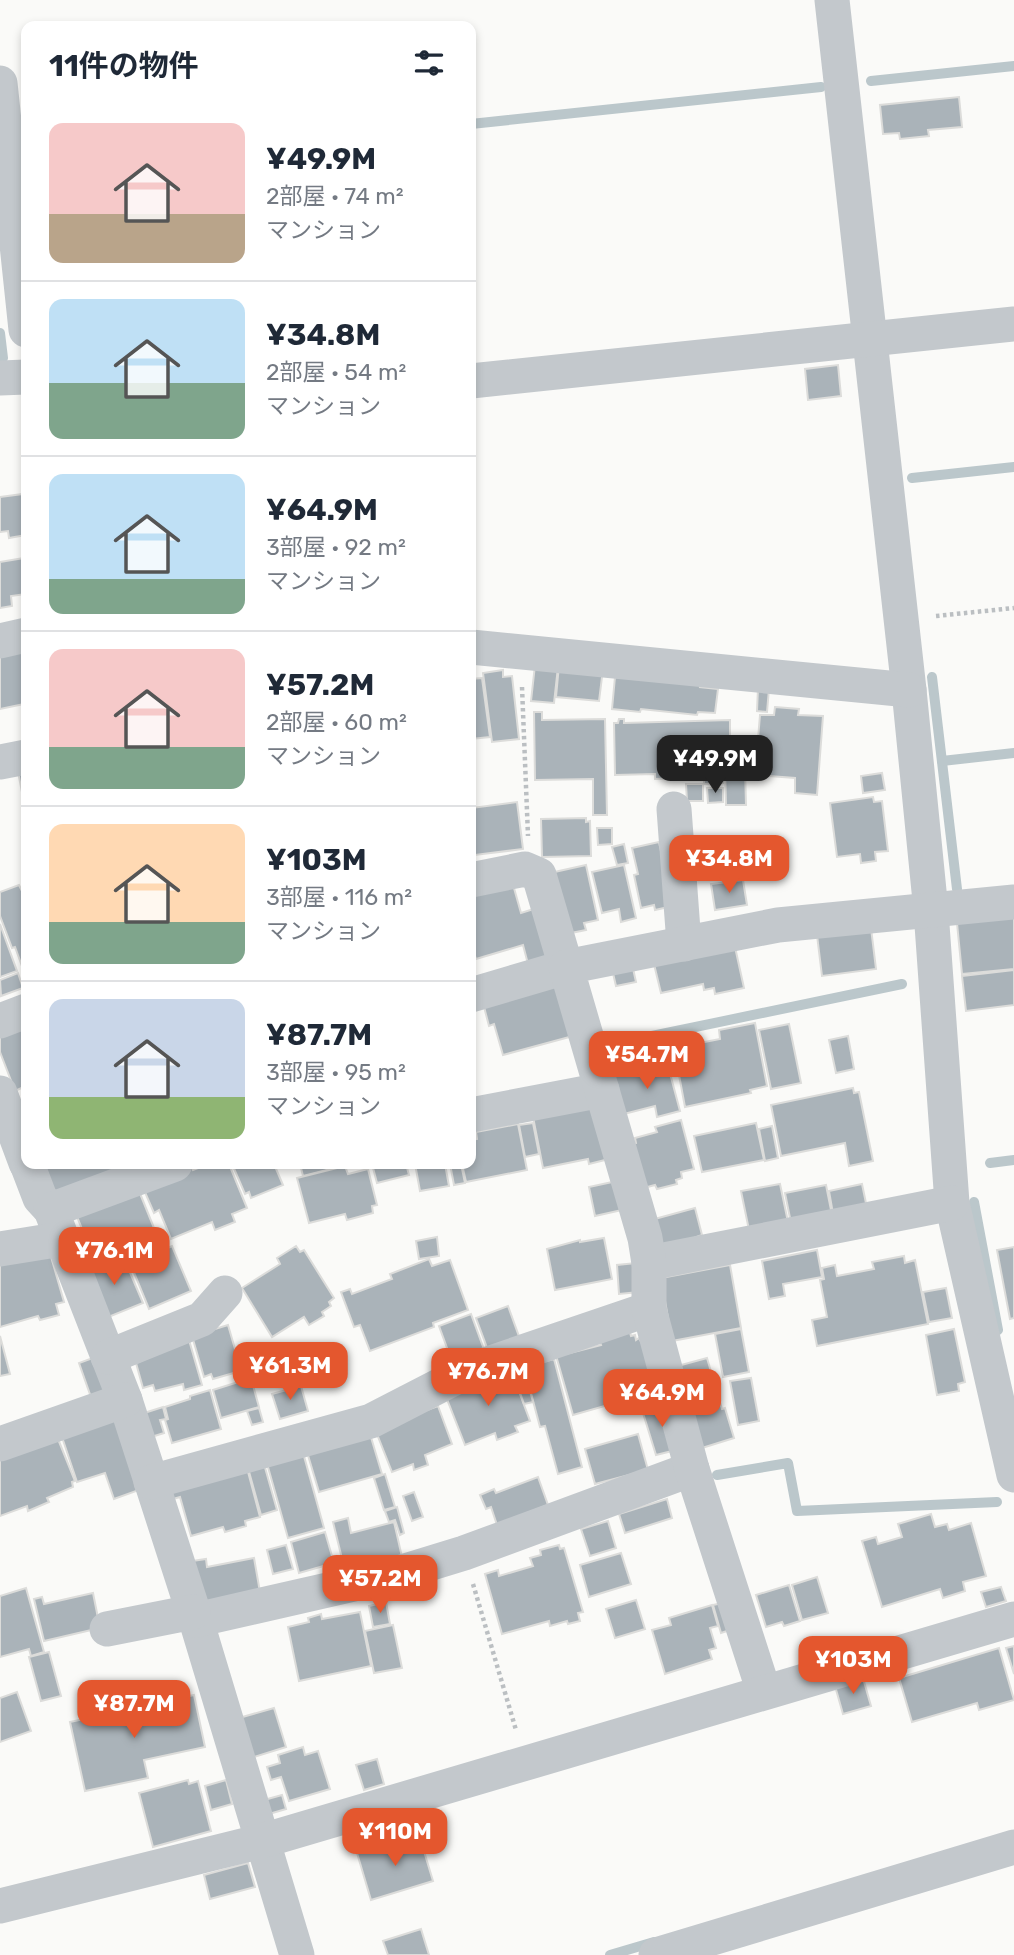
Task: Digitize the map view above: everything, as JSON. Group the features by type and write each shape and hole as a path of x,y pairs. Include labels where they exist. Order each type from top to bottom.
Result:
{"street":[{"path":"832,0 909,690 931,911 952,1203 1008,1425 1014,1475"},
{"path":"0,83 21,282"},
{"path":"476,381 1014,324"},
{"path":"0,378 21,377"},
{"path":"0,641 21,636"},
{"path":"476,648 909,690"},
{"path":"0,762 21,758"},
{"path":"674,809 684,944"},
{"path":"476,879 525,869 539,875 645,1238 649,1263 649,1309 692,1469 764,1692"},
{"path":"476,994 566,967 778,925 1014,902"},
{"path":"0,1021 21,1013"},
{"path":"476,1114 602,1090"},
{"path":"0,1093 21,1147"},
{"path":"29,1169 40,1198 56,1224 125,1400 297,1955"},
{"path":"0,1250 165,1169"},
{"path":"649,1263 952,1203"},
{"path":"108,1357 202,1319 225,1293"},
{"path":"150,1482 371,1421 470,1370 649,1309"},
{"path":"0,1444 125,1400"},
{"path":"107,1629 194,1616 389,1576 464,1553 692,1469"},
{"path":"0,1907 262,1841 1014,1619"},
{"path":"656,1955 1014,1847"}],"path":[{"path":"901,620 1014,608"},
{"path":"520,652 529,870"},
{"path":"464,1553 526,1763"}],"building":[{"path":"959,97 962,127 928,130 929,136 900,139 899,133 883,134 880,105"},
{"path":"838,365 841,396 808,400 805,369"},
{"path":"21,494 21,536 9,538 8,531 0,532 0,497"},
{"path":"21,558 21,595 11,596 12,606 0,608 0,562"},
{"path":"21,648 21,705 0,709 0,649"},
{"path":"535,665 558,667 554,703 531,701"},
{"path":"559,665 603,669 599,701 556,697"},
{"path":"503,670 503,677 512,676 519,739 492,742 483,673"},
{"path":"615,677 701,681 700,687 718,689 715,713 698,712 697,715 612,709"},
{"path":"482,678 490,737 476,738 476,679"},
{"path":"758,688 769,689 767,712 757,711"},
{"path":"775,707 799,709 798,715 823,716 817,795 795,793 795,778 755,775 760,715 774,715"},
{"path":"534,712 542,712 542,720 605,719 607,815 593,815 593,779 535,780"},
{"path":"619,719 624,719 624,723 730,720 730,742 735,741 736,760 731,760 731,766 698,767 699,773 680,774 680,778 655,779 655,774 615,775 614,723 618,723"},
{"path":"21,766 21,787 17,767"},
{"path":"723,768 723,783 704,784 704,769"},
{"path":"725,768 745,768 746,805 726,805"},
{"path":"882,773 885,790 863,793 861,776"},
{"path":"686,784 703,784 703,801 687,801"},
{"path":"707,788 723,788 723,802 708,803"},
{"path":"873,797 874,802 882,801 888,851 875,852 876,861 861,863 860,854 837,857 830,803"},
{"path":"517,802 523,849 476,855 476,807"},
{"path":"586,818 586,822 590,821 591,856 542,857 541,819"},
{"path":"597,828 612,828 612,844 598,845"},
{"path":"659,842 673,906 655,910 654,905 641,908 632,848"},
{"path":"624,844 628,863 617,865 612,847"},
{"path":"586,865 598,920 584,923 586,930 571,933 550,873"},
{"path":"624,865 636,918 621,922 619,909 602,913 592,872"},
{"path":"743,880 747,905 715,910 711,884"},
{"path":"512,881 521,913 540,907 554,956 528,964 523,945 476,959 476,891"},
{"path":"19,885 21,889 21,963 0,916 0,892"},
{"path":"1014,916 1014,969 962,974 957,923"},
{"path":"0,924 17,971 0,977"},
{"path":"871,928 876,969 822,976 817,935"},
{"path":"735,947 744,988 715,994 714,988 704,990 703,984 661,993 653,960"},
{"path":"632,964 636,982 616,986 612,969"},
{"path":"1014,970 1014,1005 966,1011 962,976"},
{"path":"18,973 21,989 1,996 0,980"},
{"path":"558,982 573,1036 503,1055 494,1024 489,1026 483,1003"},
{"path":"755,1023 767,1086 750,1090 751,1093 685,1107 673,1043 683,1041 684,1046 720,1039 719,1030"},
{"path":"789,1024 801,1083 771,1089 759,1030"},
{"path":"21,1029 21,1088 15,1091 0,1052 0,1037"},
{"path":"848,1036 854,1069 836,1073 829,1040"},
{"path":"667,1062 680,1111 657,1117 655,1106 620,1115 614,1076"},
{"path":"853,1088 854,1093 859,1092 873,1161 849,1166 845,1143 781,1156 771,1105"},
{"path":"595,1104 609,1159 589,1164 588,1159 543,1168 533,1117"},
{"path":"681,1120 694,1169 681,1172 682,1178 676,1180 677,1184 657,1189 655,1185 640,1189 628,1145 636,1143 635,1138 657,1132 655,1127"},
{"path":"533,1123 539,1154 525,1157 519,1125"},
{"path":"756,1123 764,1160 702,1172 694,1136"},
{"path":"518,1124 527,1170 466,1182 463,1169 476,1169 476,1132"},
{"path":"772,1126 778,1158 765,1161 759,1129"},
{"path":"46,1169 125,1169 125,1170 57,1198"},
{"path":"183,1169 231,1169 247,1208 232,1214 235,1222 215,1230 212,1222 171,1239 159,1210 154,1213 144,1190"},
{"path":"234,1169 276,1169 283,1185 251,1198 249,1192 245,1194"},
{"path":"301,1169 327,1169 327,1170 303,1176"},
{"path":"333,1169 346,1169 348,1174 368,1169 377,1205 372,1206 373,1213 347,1220 345,1214 309,1223 297,1178"},
{"path":"373,1169 407,1169 409,1175 377,1183"},
{"path":"416,1169 446,1169 449,1186 420,1191"},
{"path":"451,1169 462,1169 465,1183 454,1185"},
{"path":"617,1181 622,1210 595,1216 589,1187"},
{"path":"780,1184 788,1222 749,1230 741,1191"},
{"path":"862,1184 867,1208 833,1214 829,1191"},
{"path":"826,1185 832,1215 791,1223 785,1193"},
{"path":"137,1186 154,1228 92,1253 75,1212"},
{"path":"695,1208 702,1235 659,1251 651,1220"},
{"path":"437,1237 439,1256 419,1259 416,1241"},
{"path":"604,1238 612,1279 555,1290 547,1249 580,1240"},
{"path":"157,1240 161,1251 172,1246 191,1291 149,1309 126,1253"},
{"path":"296,1246 300,1252 304,1250 334,1298 329,1302 331,1306 322,1312 324,1316 309,1325 304,1317 272,1337 242,1288 280,1264 277,1258"},
{"path":"1014,1247 1014,1318 1010,1319 997,1250"},
{"path":"817,1250 822,1277 783,1284 785,1296 769,1299 762,1261"},
{"path":"50,1253 64,1302 56,1304 59,1315 40,1320 38,1316 0,1327 0,1261"},
{"path":"123,1256 143,1303 106,1318 86,1271"},
{"path":"904,1256 905,1263 915,1260 928,1324 817,1346 812,1320 827,1317 820,1280 824,1279 822,1268 835,1265 837,1276 874,1269 872,1262"},
{"path":"429,1259 432,1266 450,1260 468,1310 433,1323 434,1327 370,1351 360,1325 354,1327 341,1292 350,1289 352,1294 392,1279 390,1274"},
{"path":"636,1263 639,1292 619,1294 617,1265"},
{"path":"730,1265 741,1328 672,1341 661,1278"},
{"path":"946,1288 952,1318 929,1322 923,1292"},
{"path":"508,1306 521,1342 489,1353 476,1318"},
{"path":"471,1314 486,1355 454,1367 439,1326"},
{"path":"228,1325 240,1366 236,1367 237,1372 213,1379 211,1374 204,1377 192,1336"},
{"path":"629,1329 631,1336 635,1335 636,1340 639,1338 657,1370 646,1373 651,1393 631,1399 632,1404 609,1410 608,1405 573,1415 555,1352 566,1354 601,1345 598,1338"},
{"path":"741,1329 749,1372 723,1377 715,1334"},
{"path":"954,1329 965,1382 958,1384 959,1391 937,1395 926,1335"},
{"path":"0,1336 10,1374 0,1376"},
{"path":"189,1340 202,1385 184,1390 183,1384 155,1391 153,1385 143,1388 136,1363"},
{"path":"98,1356 111,1394 92,1400 79,1363"},
{"path":"707,1358 734,1438 702,1448 674,1367"},
{"path":"554,1359 582,1467 558,1474 545,1426 540,1427 524,1367"},
{"path":"511,1370 530,1421 515,1426 518,1432 497,1440 495,1433 465,1445 445,1394"},
{"path":"525,1373 533,1402 524,1404 514,1376"},
{"path":"251,1378 259,1407 221,1418 213,1390"},
{"path":"751,1378 759,1421 738,1425 730,1381"},
{"path":"301,1386 308,1411 280,1419 272,1394"},
{"path":"210,1390 221,1429 172,1443 165,1420 168,1419 165,1407"},
{"path":"666,1400 680,1449 656,1455 643,1413 655,1410 653,1404"},
{"path":"438,1406 452,1444 425,1455 428,1465 414,1470 413,1464 392,1472 375,1429"},
{"path":"163,1407 166,1419 160,1420 164,1433 148,1438 141,1414"},
{"path":"259,1408 263,1422 252,1425 247,1411"},
{"path":"113,1413 139,1490 114,1499 105,1473 77,1482 60,1431"},
{"path":"370,1434 382,1474 319,1492 307,1452"},
{"path":"638,1434 648,1470 595,1484 585,1449"},
{"path":"58,1439 75,1481 72,1482 73,1487 47,1498 49,1502 28,1511 27,1506 0,1516 0,1458"},
{"path":"302,1449 324,1528 288,1538 266,1460"},
{"path":"264,1464 277,1510 261,1515 248,1468"},
{"path":"247,1468 260,1517 245,1521 246,1526 225,1532 223,1527 191,1536 180,1497 173,1499 171,1489"},
{"path":"385,1474 395,1507 384,1510 374,1478"},
{"path":"538,1477 548,1505 497,1525 491,1507 486,1509 480,1495 494,1489 496,1493"},
{"path":"414,1492 423,1517 412,1521 403,1496"},
{"path":"667,1499 672,1518 625,1533 619,1514"},
{"path":"397,1507 404,1533 400,1535 395,1520 389,1522 385,1511"},
{"path":"931,1514 935,1527 947,1524 949,1530 971,1523 986,1576 963,1582 965,1591 943,1598 940,1589 882,1607 862,1541 876,1537 878,1544 902,1537 898,1524"},
{"path":"348,1518 351,1533 394,1522 402,1557 345,1571 333,1522"},
{"path":"608,1521 616,1548 590,1556 581,1529"},
{"path":"325,1532 334,1563 299,1573 291,1542"},
{"path":"286,1545 293,1569 273,1574 267,1550"},
{"path":"559,1545 560,1549 564,1548 583,1612 578,1613 580,1621 568,1624 567,1621 550,1626 549,1621 502,1634 485,1574 498,1570 499,1576 533,1566 530,1558 541,1555 540,1550"},
{"path":"621,1553 631,1584 589,1597 580,1565"},
{"path":"254,1558 260,1592 204,1602 192,1561 206,1559 207,1567"},
{"path":"817,1577 828,1613 802,1620 792,1585"},
{"path":"789,1585 800,1621 784,1626 782,1622 766,1627 756,1595"},
{"path":"1001,1587 1006,1601 986,1607 981,1592"},
{"path":"26,1588 44,1652 31,1656 29,1649 0,1657 0,1596"},
{"path":"93,1593 100,1628 44,1641 34,1599 42,1597 44,1604"},
{"path":"636,1600 645,1629 615,1638 606,1609"},
{"path":"386,1602 390,1624 373,1627 369,1606"},
{"path":"722,1603 730,1630 721,1633 713,1605"},
{"path":"712,1605 718,1626 710,1628 716,1648 709,1650 712,1659 665,1674 652,1630 671,1625 669,1618"},
{"path":"360,1612 371,1666 299,1681 288,1627 309,1622 308,1618 321,1614 322,1619"},
{"path":"393,1625 402,1668 374,1673 365,1631"},
{"path":"1014,1646 1014,1674 1006,1648"},
{"path":"999,1648 1014,1700 979,1710 977,1703 912,1722 899,1678"},
{"path":"49,1652 61,1696 41,1701 29,1657"},
{"path":"863,1678 871,1706 843,1714 835,1686"},
{"path":"17,1692 31,1731 0,1742 0,1698"},
{"path":"194,1695 205,1747 144,1760 148,1778 85,1791 70,1722"},
{"path":"274,1708 286,1747 251,1758 239,1718"},
{"path":"303,1747 305,1755 318,1751 330,1789 289,1801 281,1777 271,1780 267,1767 280,1763 278,1755"},
{"path":"377,1759 384,1784 364,1790 356,1765"},
{"path":"188,1780 189,1784 198,1781 211,1831 153,1847 139,1793"},
{"path":"226,1780 232,1804 211,1810 205,1786"},
{"path":"282,1795 286,1809 269,1814 264,1800"},
{"path":"382,1820 386,1835 373,1839 368,1824"},
{"path":"360,1825 367,1847 355,1850 349,1828"},
{"path":"420,1838 433,1881 371,1900 357,1853 381,1846 382,1850"},
{"path":"248,1863 255,1887 210,1899 204,1875"},
{"path":"421,1929 429,1955 388,1955 383,1941"}],"waterway":[{"path":"871,81 1014,66"},
{"path":"476,123 821,87"},
{"path":"0,333 3,358"},
{"path":"912,478 1014,467"},
{"path":"932,677 957,889"},
{"path":"942,761 1014,753"},
{"path":"605,1076 655,1058 652,1036 902,984"},
{"path":"990,1163 1014,1160"},
{"path":"974,1202 998,1330"},
{"path":"717,1475 788,1463 797,1511 997,1502"},
{"path":"610,1955 654,1942"}]}
